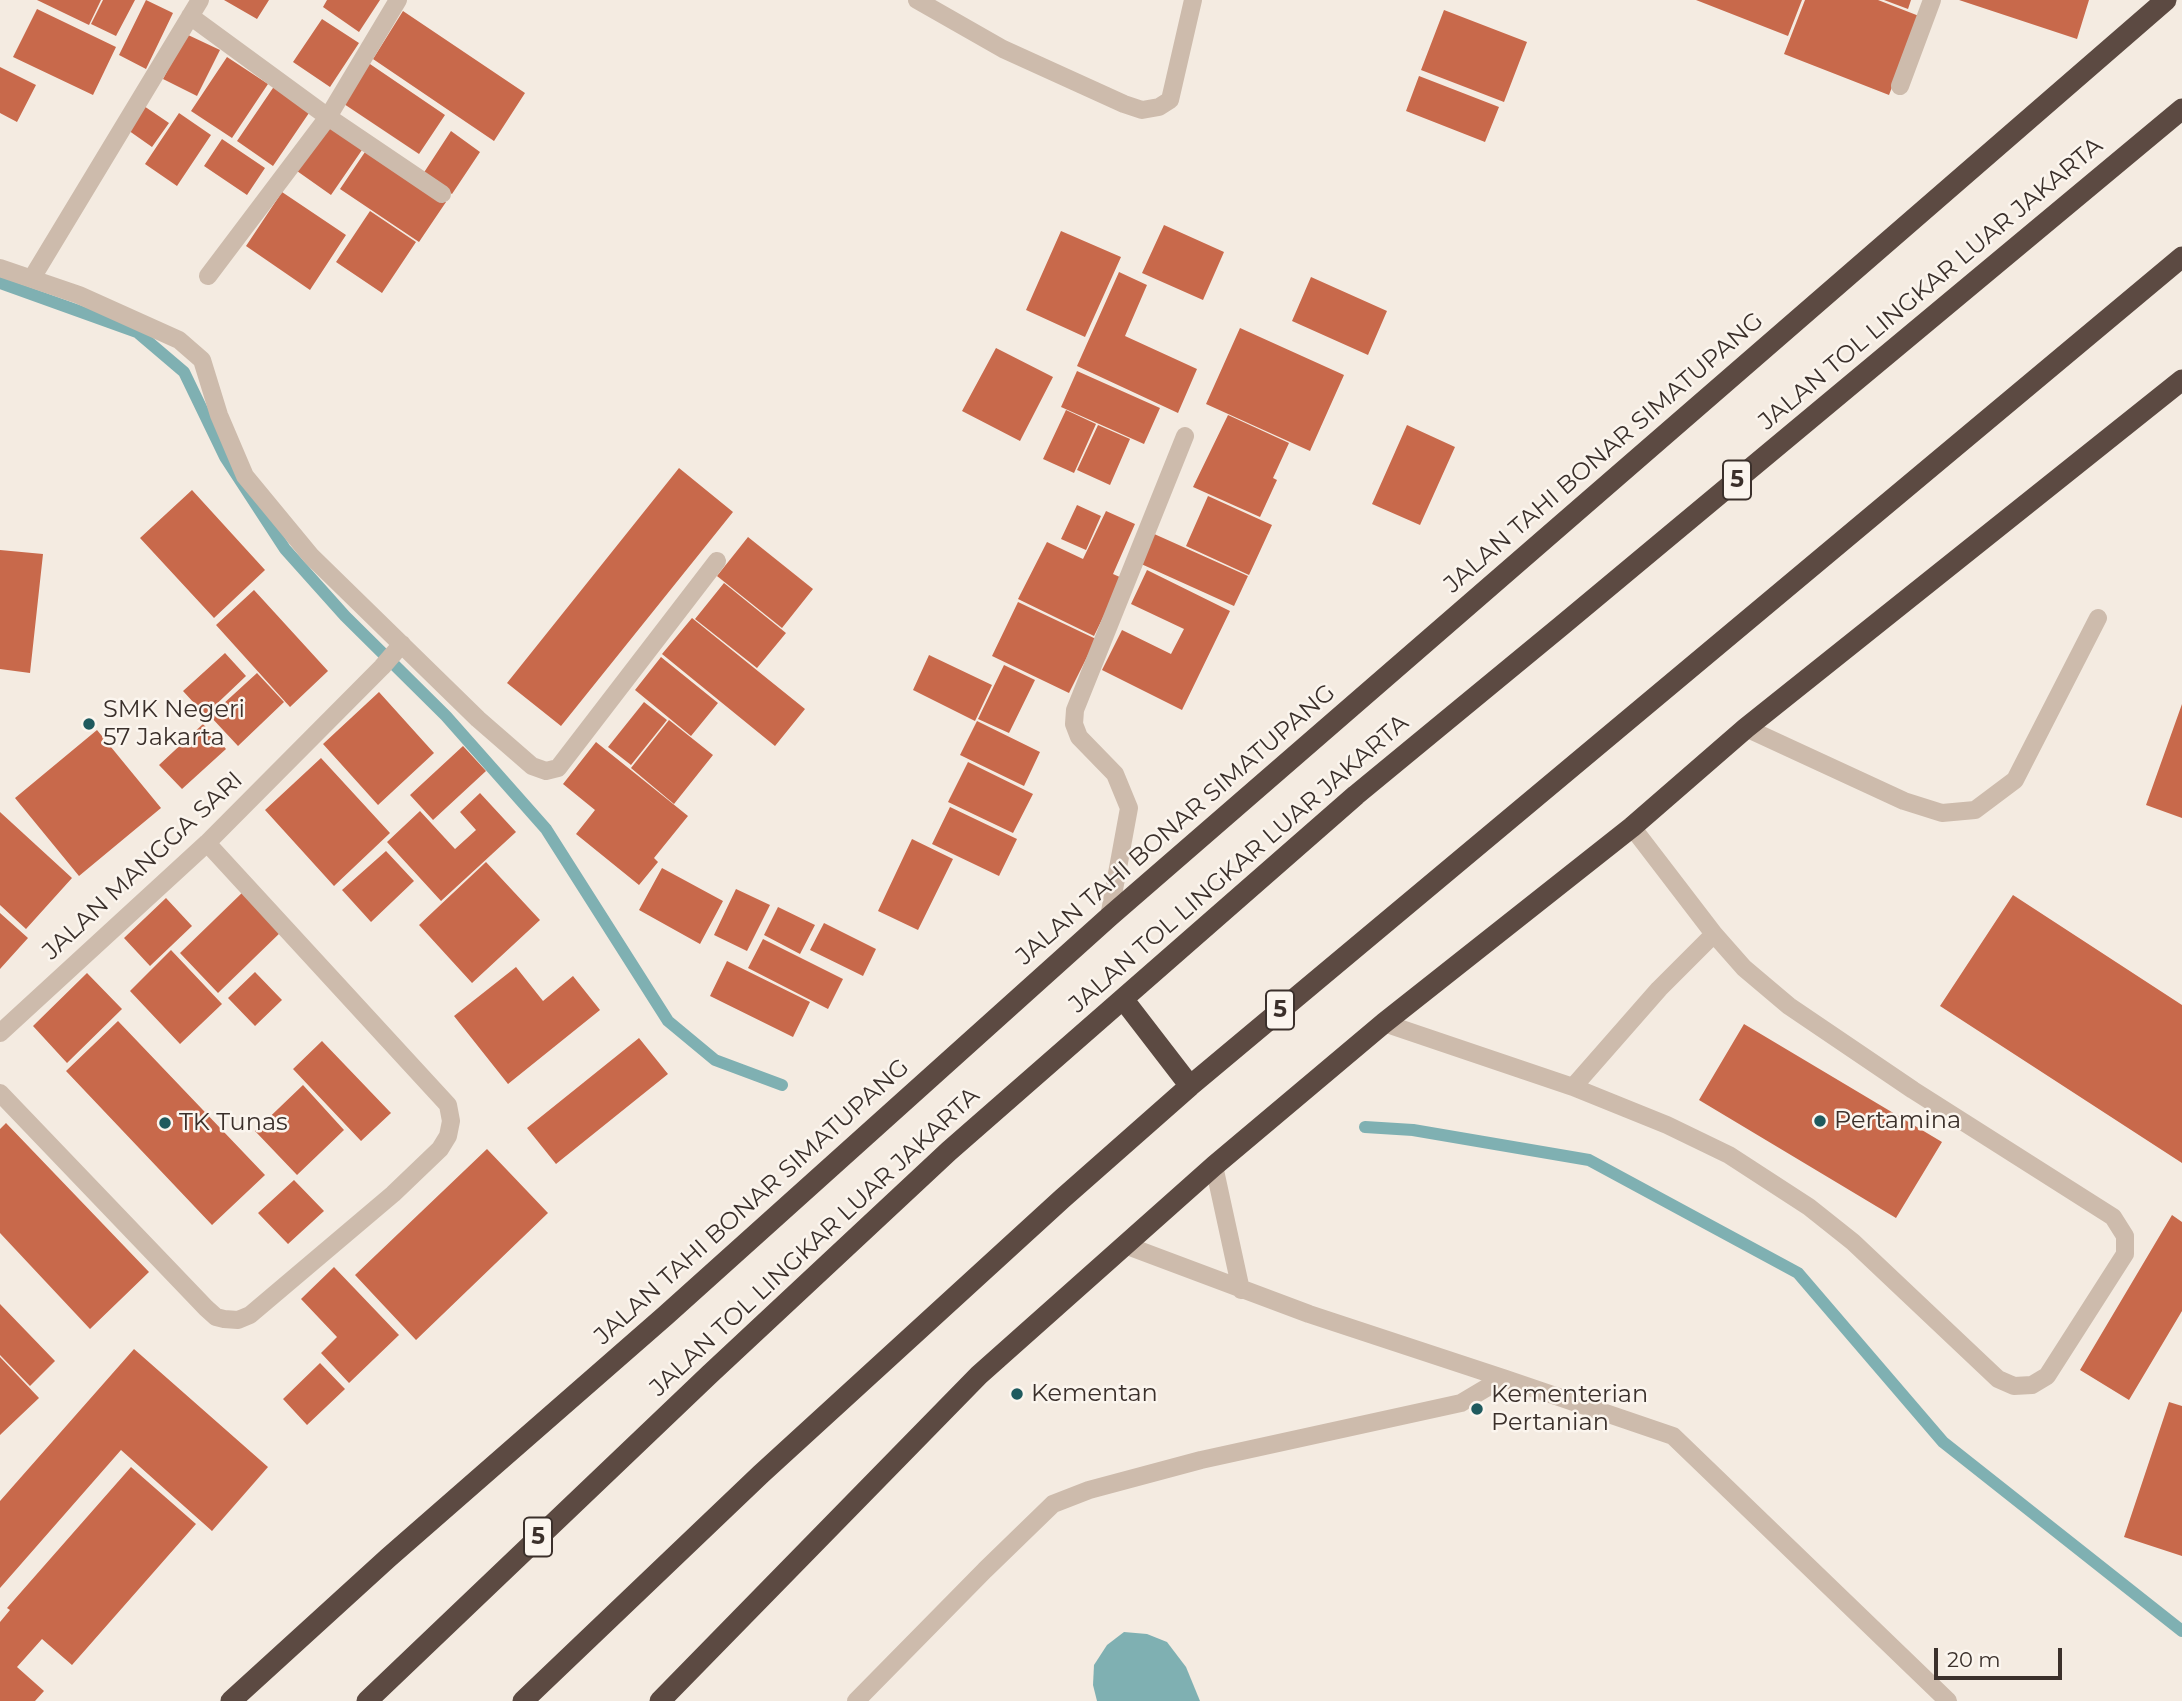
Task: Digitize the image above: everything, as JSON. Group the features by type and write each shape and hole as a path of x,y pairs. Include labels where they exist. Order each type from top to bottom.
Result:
{"highway":[{"name":"JALAN TAHI BONAR SIMATUPANG","path":"231,1701 388,1558 665,1316 1110,917 2166,0"},
{"name":"JALAN TOL LINGKAR LUAR JAKARTA","path":"367,1701 920,1178 1123,999 1356,795 2182,109"},
{"name":"5","path":"523,1701 761,1474 1063,1198 1190,1086 2182,257"},
{"path":"660,1701 979,1375 1214,1166 1384,1023 1632,827 1746,728 2182,380"},
{"path":"1123,999 1190,1086"}],"street":[{"path":"208,276 328,117 398,0"},
{"path":"917,0 1003,49 1143,110 1159,107 1170,100 1193,0"},
{"path":"1900,86 1932,0"},
{"path":"32,278 195,8 328,117 442,194"},
{"path":"0,268 79,295 179,340 202,360 219,415 245,476 310,556 399,647 533,766 546,771 558,768 717,561"},
{"path":"1110,917 1129,808 1115,775 1079,737 1074,724 1075,710 1185,436"},
{"path":"1746,728 1904,801 1942,813 1975,810 2015,780 2098,618"},
{"name":"JALAN MANGGA SARI","path":"0,1033 207,843 399,647"},
{"path":"1384,1023 1573,1087 1667,1125 1729,1155 1808,1207 1853,1242 1998,1379 2014,1386 2032,1385 2047,1376 2125,1254 2125,1236 2113,1217 1913,1090 1789,1006 1744,968 1714,934 1632,827"},
{"path":"0,1093 205,1308 216,1317 224,1319 238,1320 250,1315 393,1194 440,1149 448,1136 452,1121 448,1105 207,843"},
{"path":"1573,1087 1659,989 1714,934"},
{"path":"1214,1166 1241,1290"},
{"path":"1125,1245 1241,1290 1673,1436 1948,1701"},
{"path":"856,1701 1053,1504 1089,1490 1201,1460 1461,1404 1503,1378"}],"water":[{"path":"1124,1632 1147,1634 1167,1642 1186,1667 1200,1701 1097,1701 1093,1685 1094,1665 1107,1645"}],"building":[{"path":"37,0 101,0 89,25"},
{"path":"103,0 135,0 116,36 91,24"},
{"path":"146,0 173,13 146,69 119,55"},
{"path":"224,0 269,0 257,19"},
{"path":"327,0 380,0 359,32 323,7"},
{"path":"1696,0 1802,0 1788,36"},
{"path":"1805,0 1878,0 1919,16 1889,95 1784,54"},
{"path":"1884,0 1911,0 1908,9"},
{"path":"1959,0 2089,0 2077,39"},
{"path":"37,9 116,47 93,95 13,57"},
{"path":"1444,10 1527,42 1504,102 1421,70"},
{"path":"403,11 525,93 494,141 373,59"},
{"path":"322,19 359,43 330,87 293,62"},
{"path":"186,34 220,50 197,96 163,79"},
{"path":"227,57 268,84 232,138 191,111"},
{"path":"367,62 445,115 419,154 341,102"},
{"path":"0,67 36,85 17,122 0,113"},
{"path":"1419,76 1499,107 1485,142 1406,111"},
{"path":"275,85 311,110 273,166 237,141"},
{"path":"141,104 169,123 152,147 125,128"},
{"path":"179,113 211,135 177,186 145,164"},
{"path":"327,126 362,150 331,195 297,171"},
{"path":"451,131 480,152 452,194 423,174"},
{"path":"222,139 265,168 247,195 204,166"},
{"path":"367,149 446,202 419,242 340,189"},
{"path":"282,192 346,235 310,290 246,246"},
{"path":"370,211 416,242 382,293 336,262"},
{"path":"1164,225 1224,252 1203,300 1142,273"},
{"path":"1061,231 1121,257 1085,337 1026,310"},
{"path":"1119,272 1147,285 1125,336 1197,369 1178,413 1077,366"},
{"path":"1311,277 1387,311 1368,355 1292,321"},
{"path":"1240,328 1344,375 1310,451 1206,404"},
{"path":"996,348 1053,377 1020,441 962,411"},
{"path":"1077,371 1160,408 1144,444 1061,407"},
{"path":"1066,410 1096,424 1074,473 1043,459"},
{"path":"1228,415 1289,443 1273,478 1277,480 1260,517 1193,487"},
{"path":"1098,425 1130,439 1110,485 1077,470"},
{"path":"1407,425 1455,447 1420,525 1372,504"},
{"path":"679,468 733,512 561,726 507,683"},
{"path":"192,490 265,570 214,618 140,538"},
{"path":"1208,496 1272,525 1249,575 1186,546"},
{"path":"1077,505 1101,516 1086,550 1061,539"},
{"path":"1106,511 1135,524 1113,574 1122,578 1094,636 1018,599 1047,542 1083,559"},
{"path":"1152,533 1248,576 1234,606 1139,563"},
{"path":"748,537 813,589 782,628 717,576"},
{"path":"0,550 43,554 30,673 0,669"},
{"path":"1147,570 1230,611 1182,710 1102,670 1122,630 1171,654 1184,629 1131,604"},
{"path":"724,583 786,633 757,668 695,619"},
{"path":"254,590 328,671 290,707 216,625"},
{"path":"1018,602 1096,639 1069,693 992,656"},
{"path":"692,618 805,709 775,746 662,654"},
{"path":"225,653 246,676 205,715 183,691"},
{"path":"929,655 992,685 975,721 913,690"},
{"path":"661,657 718,703 691,736 635,690"},
{"path":"1004,665 1035,680 1009,733 978,719"},
{"path":"257,673 284,702 238,746 210,716"},
{"path":"379,692 434,753 378,805 323,744"},
{"path":"644,702 667,720 631,765 608,747"},
{"path":"2182,704 2182,818 2146,805"},
{"path":"669,720 713,755 674,804 631,768"},
{"path":"977,721 1040,752 1024,786 960,755"},
{"path":"203,724 226,749 182,789 159,765"},
{"path":"97,730 161,808 79,876 15,798"},
{"path":"596,742 688,816 654,858 658,862 639,885 576,834 595,810 563,784"},
{"path":"463,746 486,771 433,820 410,795"},
{"path":"321,758 390,833 334,886 265,810"},
{"path":"968,762 1033,794 1013,833 948,802"},
{"path":"480,793 516,832 441,901 387,842 420,811 455,849 476,830 460,812"},
{"path":"950,807 1017,839 999,876 932,844"},
{"path":"0,812 72,878 26,929 0,905"},
{"path":"912,839 953,859 918,930 878,911"},
{"path":"386,851 414,881 371,922 342,890"},
{"path":"486,862 540,920 472,983 419,925"},
{"path":"662,868 723,901 700,944 639,910"},
{"path":"246,889 284,929 218,993 180,953"},
{"path":"736,889 770,905 747,951 714,935"},
{"path":"2013,895 2182,1005 2182,1163 1940,1006"},
{"path":"166,898 192,926 150,966 124,938"},
{"path":"778,907 815,925 800,954 764,935"},
{"path":"0,913 28,938 0,969"},
{"path":"824,923 876,949 863,976 810,950"},
{"path":"763,939 843,979 828,1009 748,968"},
{"path":"171,950 222,1004 180,1044 130,991"},
{"path":"727,961 810,1002 793,1037 710,996"},
{"path":"516,967 543,1001 573,976 600,1010 508,1084 454,1016"},
{"path":"255,972 282,1000 255,1026 228,998"},
{"path":"87,973 122,1009 67,1063 33,1026"},
{"name":"TK Tunas","path":"118,1021 265,1175 212,1225 66,1071"},
{"name":"Pertamina","path":"1744,1024 1942,1142 1896,1218 1699,1100"},
{"path":"639,1038 668,1074 556,1164 527,1128"},
{"path":"322,1041 391,1113 361,1141 293,1069"},
{"path":"303,1085 344,1130 297,1175 255,1131"},
{"path":"6,1123 149,1272 90,1329 0,1233 0,1129"},
{"path":"487,1149 548,1213 416,1340 355,1275"},
{"path":"294,1180 324,1211 288,1244 258,1213"},
{"path":"2172,1215 2182,1222 2182,1311 2129,1400 2080,1370"},
{"path":"334,1267 399,1335 349,1383 321,1353 337,1337 301,1299"},
{"path":"0,1304 55,1361 30,1386 0,1355"},
{"path":"134,1349 268,1467 212,1531 121,1450 0,1588 0,1501"},
{"path":"0,1357 39,1398 0,1435"},
{"path":"320,1363 345,1389 307,1425 283,1399"},
{"path":"2169,1402 2182,1406 2182,1556 2124,1537"},
{"path":"131,1467 196,1524 72,1665 42,1639 17,1667 44,1691 35,1701 0,1701 0,1622 10,1610 7,1608"}],"waterway":[{"path":"0,283 137,332 184,372 225,457 285,549 345,616 446,716 546,829 668,1021 715,1060 782,1085"},
{"path":"1365,1127 1413,1130 1589,1160 1798,1273 1943,1442 2182,1631"}],"place":[{"name":"SMK Negeri 57 Jakarta","path":"89,724"},
{"name":"Pertamina","path":"1820,1121"},
{"name":"TK Tunas","path":"165,1123"},
{"name":"Kementan","path":"1017,1394"},
{"name":"Kementerian Pertanian","path":"1477,1409"}]}
